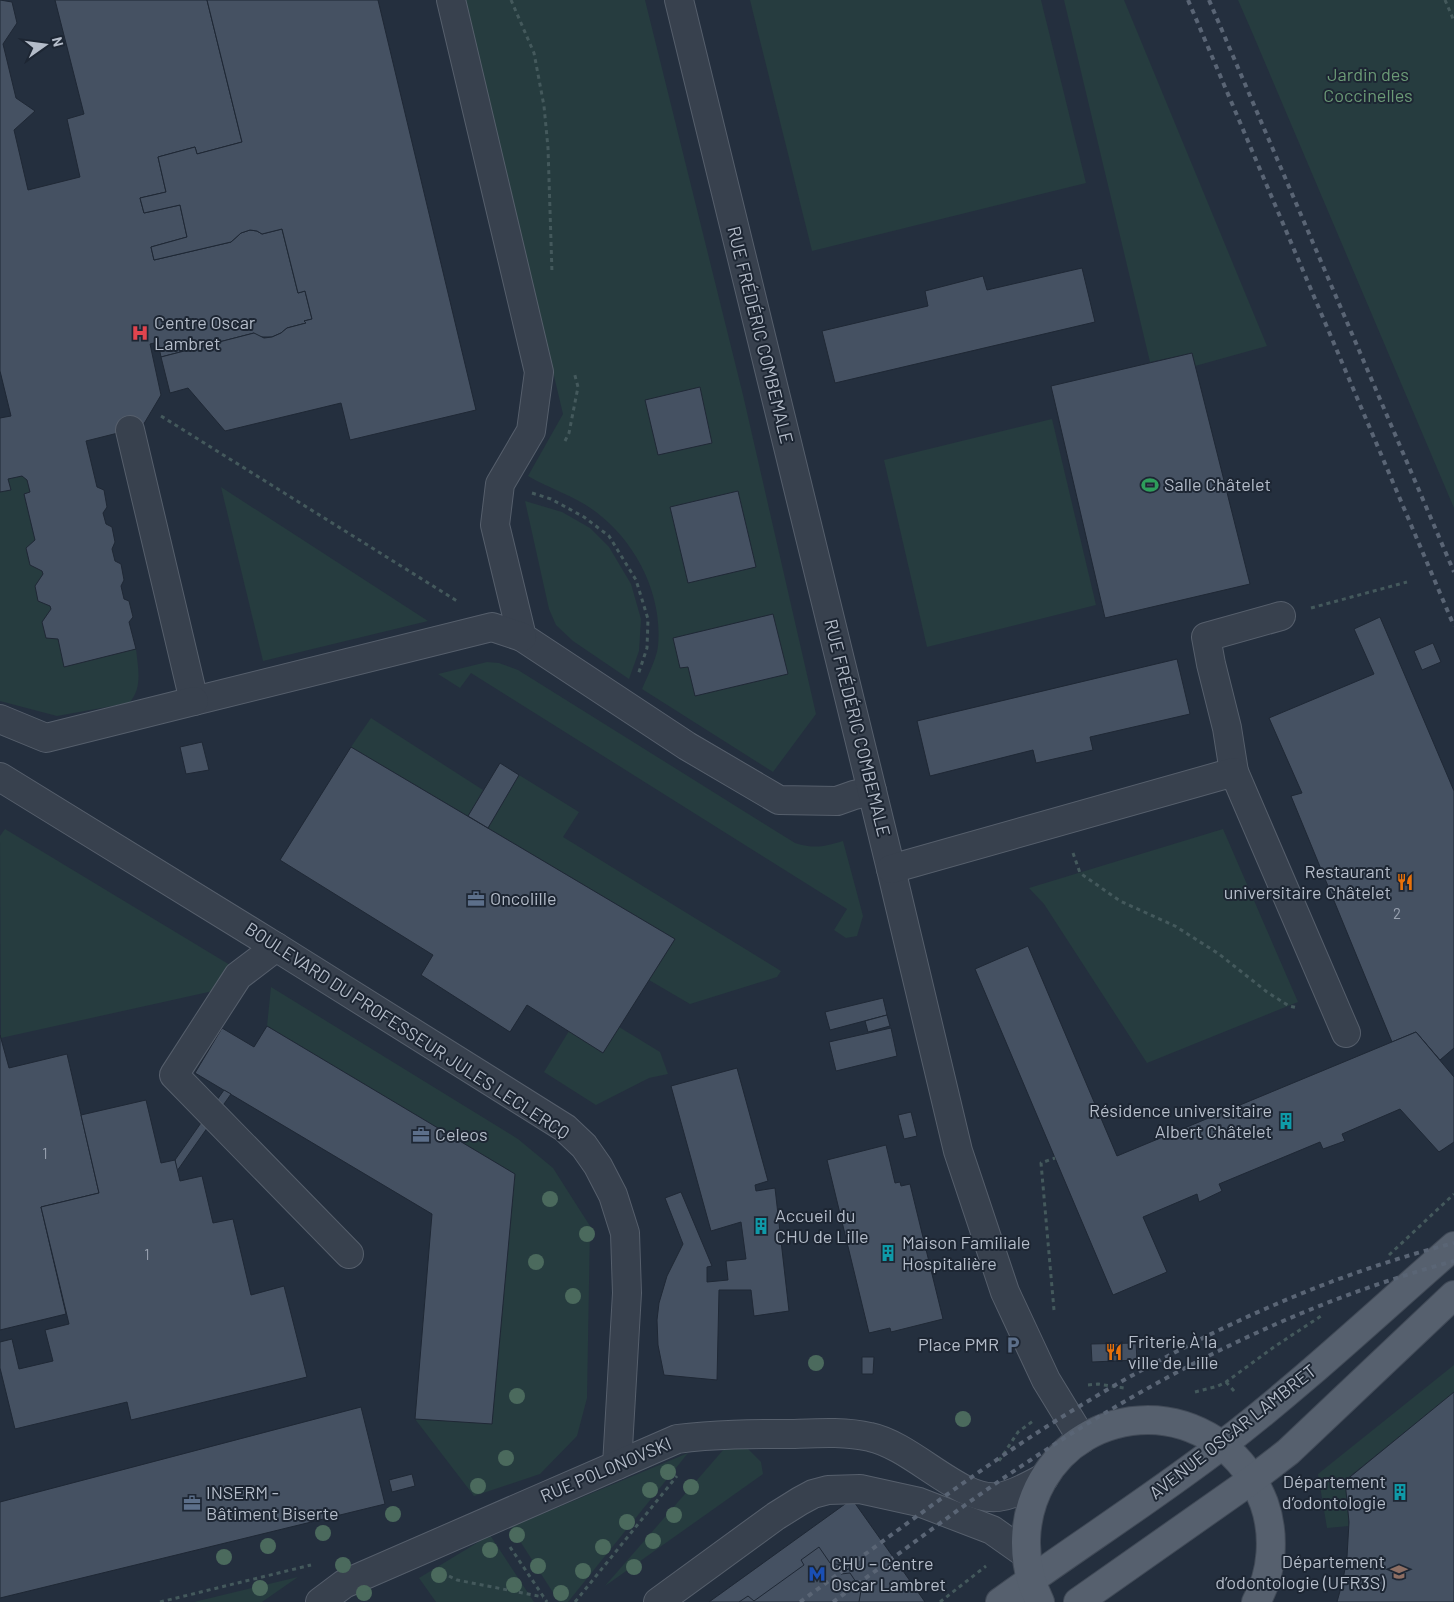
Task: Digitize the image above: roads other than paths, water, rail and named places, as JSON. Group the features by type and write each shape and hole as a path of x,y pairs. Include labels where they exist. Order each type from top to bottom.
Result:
{"main road":[{"name":"AVENUE OSCAR LAMBRET","path":"1000,1602 1154,1495 1221,1445 1331,1356 1454,1246"},
{"path":"1078,1602 1253,1479 1288,1452 1454,1295"},
{"path":"1032,1579 1027,1522 1044,1478 1061,1456 1082,1439 1108,1426 1152,1420 1182,1425 1209,1436 1234,1455 1253,1479 1267,1511 1271,1546 1265,1581 1256,1602"}],"street":[{"path":"451,0 539,372 531,431 500,484 495,525 522,637"},
{"name":"RUE FRÉDÉRIC COMBEMALE","path":"679,0 958,1151 1005,1292 1046,1380 1082,1439"},
{"path":"130,430 194,701"},
{"path":"1281,616 1206,637 1227,728 1234,772 1342,1026"},
{"path":"0,719 46,738 492,627 522,637 687,746 779,800 837,801 872,791"},
{"path":"891,869 1234,772"},
{"name":"BOULEVARD DU PROFESSEUR JULES LECLERCQ","path":"3,784 276,947 565,1128 584,1146 598,1166 613,1195 625,1233 627,1293 617,1465"},
{"path":"276,947 238,976 174,1075 349,1254"},
{"name":"RUE POLONOVSKI","path":"320,1602 344,1584 677,1439 711,1435 825,1433 872,1437 886,1441 912,1454 971,1493 987,1498 1008,1494 1044,1478"},
{"path":"658,1602 776,1516 800,1501 828,1490 860,1488 919,1502 992,1530 1032,1579"}],"railway":[{"path":"1188,0 1454,626"},
{"path":"1209,0 1454,572"},
{"path":"800,1602 922,1513 1046,1427 1192,1343 1294,1296 1400,1258 1454,1243"},
{"path":"833,1602 1029,1461 1079,1429 1181,1370 1286,1320 1341,1298 1397,1278 1454,1261"}],"place":[{"name":"Centre Oscar Lambret","path":"140,333"},
{"name":"Salle Châtelet","path":"1150,485"},
{"name":"Restaurant universitaire Châtelet","path":"1405,882"},
{"name":"Oncolille","path":"476,899"},
{"name":"Résidence universitaire Albert Châtelet","path":"1286,1121"},
{"name":"Celeos","path":"421,1135"},
{"name":"Accueil du CHU de Lille","path":"761,1226"},
{"name":"Maison Familiale Hospitalière","path":"888,1253"},
{"name":"Place PMR","path":"1013,1345"},
{"name":"Friterie À la ville de Lille","path":"1114,1352"},
{"name":"Département d’odontologie","path":"1400,1492"},
{"name":"INSERM - Bâtiment Biserte","path":"192,1503"},
{"name":"Département d’odontologie (UFR3S)","path":"1399,1572"},
{"name":"CHU – Centre Oscar Lambret","path":"817,1574"}],"park label":[{"name":"Jardin des Coccinelles","path":"1368,85"}]}
